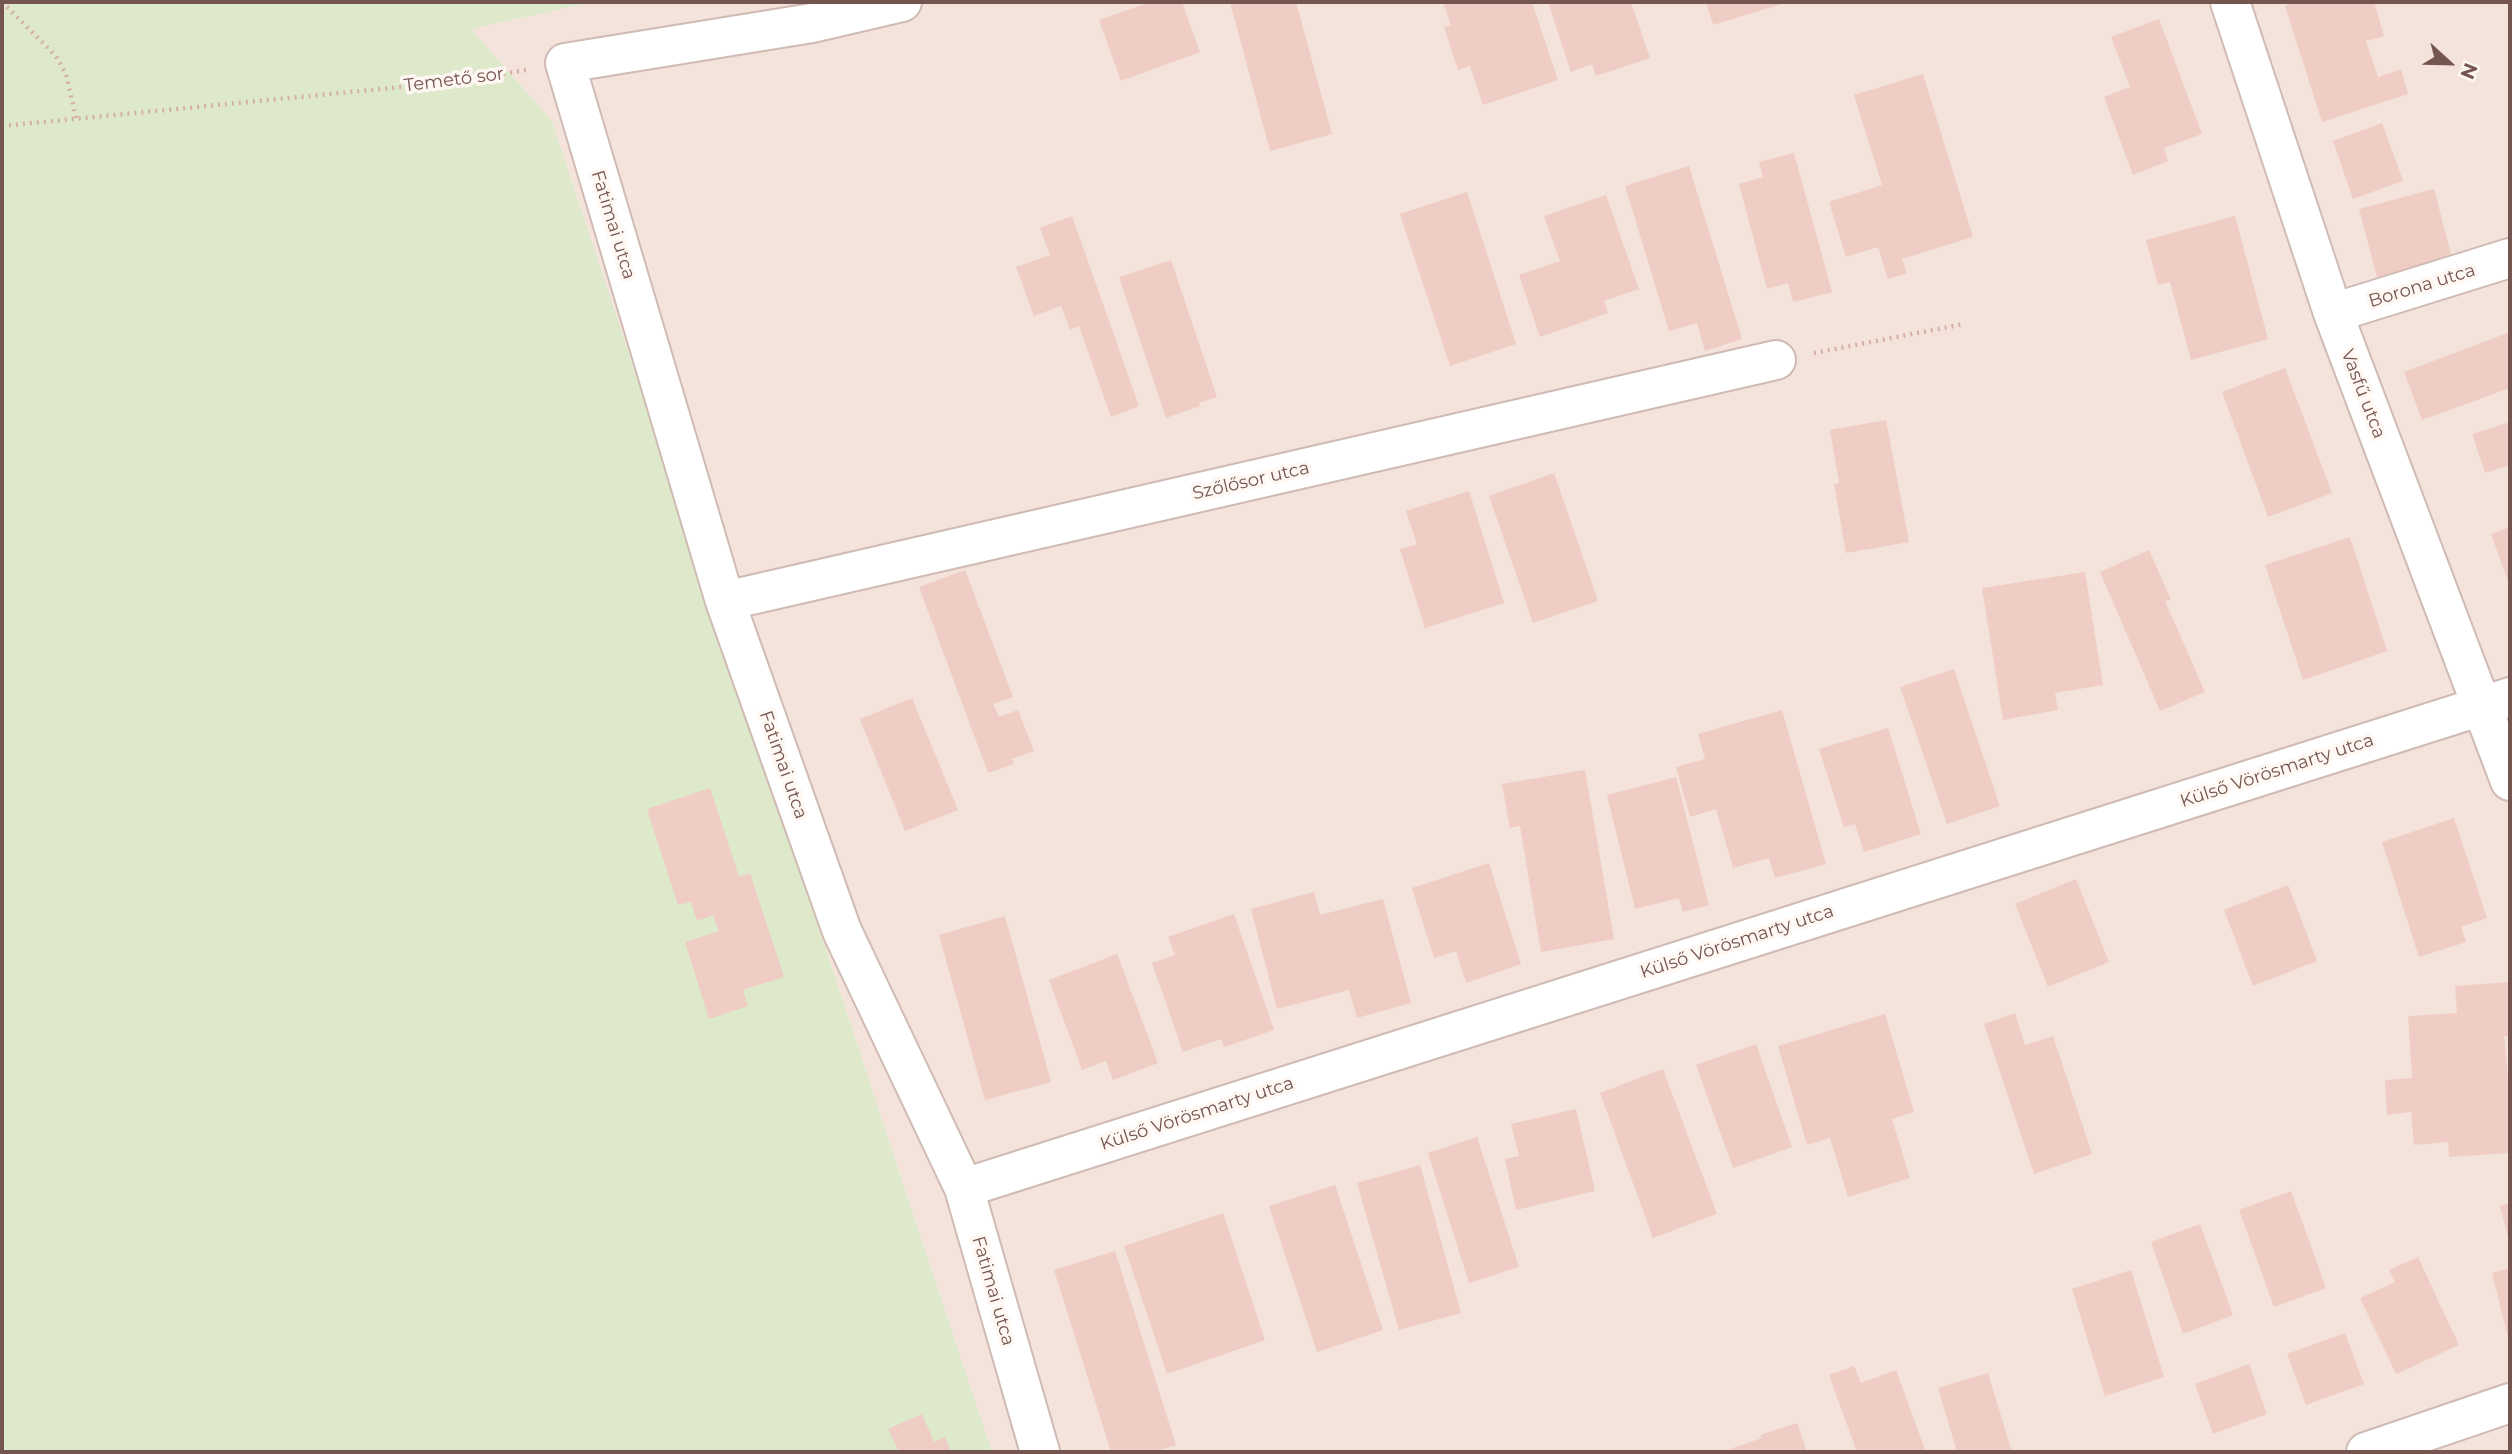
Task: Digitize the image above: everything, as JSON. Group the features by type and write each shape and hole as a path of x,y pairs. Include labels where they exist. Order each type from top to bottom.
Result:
{"street":[{"path":"565,63 812,23 902,2"},
{"name":"Vasfű utca","path":"2230,2 2333,313 2496,701 2510,781"},
{"name":"Fatimai utca","path":"565,63 726,601 842,932 964,1188 1040,1452"},
{"name":"Borona utca","path":"2333,313 2510,258"},
{"name":"Szőlősor utca","path":"726,601 1776,360"},
{"name":"Külső Vörösmarty utca","path":"964,1188 2496,701"},
{"path":"2366,1452 2510,1403"}],"path":[{"path":"2,2 56,56 66,74 76,118"},
{"name":"Temető sor","path":"2,125 453,82 565,63"},
{"path":"1776,360 1964,324"}],"shaded area":[{"path":"593,2 2510,2 2510,1452 992,1452 552,121 471,29"}],"green space":[{"path":"2,2 593,2 471,29 552,121 992,1452 2,1452"}],"building":[{"path":"1150,2 1182,2 1200,52 1121,81 1099,20"},
{"path":"1230,2 1296,2 1332,134 1270,151"},
{"path":"1443,2 1532,2 1558,80 1483,105 1470,66 1458,70 1444,27 1451,25"},
{"path":"1548,2 1631,2 1650,58 1596,76 1592,64 1571,72"},
{"path":"1706,2 1788,2 1713,25"},
{"path":"2297,2 2374,2 2384,36 2366,41 2378,77 2401,69 2408,94 2322,122 2285,6"},
{"path":"2159,19 2202,134 2164,148 2168,161 2133,175 2104,97 2130,87 2111,37"},
{"path":"1923,74 1973,237 1902,259 1907,273 1888,279 1878,247 1846,257 1829,202 1882,185 1854,95"},
{"path":"2382,123 2403,181 2353,199 2333,141"},
{"path":"1794,153 1832,292 1793,302 1788,283 1767,289 1739,184 1763,177 1759,162"},
{"path":"1689,166 1742,339 1705,351 1697,323 1669,331 1625,186"},
{"path":"2434,189 2452,258 2377,277 2359,209"},
{"path":"1467,192 1516,344 1450,366 1400,214"},
{"path":"1606,195 1639,289 1604,301 1608,313 1540,337 1519,275 1560,261 1544,216"},
{"path":"1072,216 1139,406 1111,417 1079,326 1070,330 1061,306 1034,316 1016,267 1050,255 1040,228"},
{"path":"2235,216 2268,339 2191,360 2170,282 2158,285 2146,240"},
{"path":"1171,260 1217,397 1166,418 1119,277"},
{"path":"2510,332 2510,388 2422,420 2404,372"},
{"path":"2285,368 2332,493 2268,517 2222,392"},
{"path":"1886,420 1909,542 1846,553 1834,484 1839,483 1830,430"},
{"path":"2510,422 2510,465 2485,473 2472,434"},
{"path":"1554,473 1598,601 1533,623 1489,496"},
{"path":"1469,491 1504,603 1425,628 1400,549 1417,544 1406,511"},
{"path":"2510,527 2510,586 2491,534"},
{"path":"2350,537 2387,651 2303,680 2265,565"},
{"path":"2149,550 2171,600 2165,601 2205,692 2160,711 2100,572"},
{"path":"965,570 1013,697 993,704 999,717 1018,710 1034,751 1012,759 1014,764 988,773 919,587"},
{"path":"2085,572 2103,685 2055,693 2058,710 2003,720 1982,588"},
{"path":"1954,669 2000,806 1947,824 1900,687"},
{"path":"912,698 958,810 905,831 860,719"},
{"path":"1782,710 1826,864 1775,878 1769,858 1733,868 1716,809 1690,817 1676,767 1705,759 1698,734"},
{"path":"1888,728 1921,834 1864,852 1855,824 1844,827 1819,749"},
{"path":"1585,770 1614,939 1541,952 1520,826 1510,828 1502,784"},
{"path":"1676,777 1709,905 1683,912 1679,898 1635,909 1607,795"},
{"path":"710,788 739,877 750,873 784,977 743,990 748,1006 709,1019 685,942 719,931 713,915 697,921 691,902 678,905 647,809"},
{"path":"2454,818 2487,918 2461,927 2466,942 2419,957 2382,842"},
{"path":"1489,863 1521,964 1466,983 1456,951 1434,958 1412,888"},
{"path":"2076,879 2109,962 2048,987 2015,904"},
{"path":"2288,885 2317,961 2253,986 2224,910"},
{"path":"1314,892 1320,915 1383,899 1411,1003 1357,1018 1349,990 1277,1009 1251,909"},
{"path":"1234,914 1274,1030 1224,1047 1221,1039 1183,1052 1152,963 1175,955 1168,937"},
{"path":"1005,916 1051,1082 985,1100 939,935"},
{"path":"1117,954 1158,1063 1113,1080 1106,1061 1082,1070 1049,980"},
{"path":"2510,982 2510,1036 2504,1036 2510,1100 2510,1153 2449,1157 2448,1142 2414,1145 2411,1112 2387,1115 2385,1080 2412,1078 2408,1016 2457,1013 2455,986"},
{"path":"2015,1013 2025,1045 2053,1036 2092,1154 2034,1174 1984,1024"},
{"path":"1885,1014 1914,1112 1892,1119 1910,1178 1848,1197 1830,1138 1807,1145 1778,1046"},
{"path":"1756,1044 1792,1147 1733,1168 1696,1065"},
{"path":"1663,1069 1717,1214 1653,1238 1600,1093"},
{"path":"1576,1109 1595,1191 1516,1210 1505,1159 1519,1156 1511,1124"},
{"path":"1477,1137 1519,1267 1469,1283 1428,1153"},
{"path":"1420,1165 1461,1313 1399,1330 1357,1183"},
{"path":"1335,1185 1383,1330 1317,1352 1269,1206"},
{"path":"2291,1191 2326,1288 2274,1307 2239,1210"},
{"path":"2510,1203 2510,1241 2509,1241 2500,1206"},
{"path":"1223,1213 1265,1340 1167,1374 1124,1246"},
{"path":"2200,1224 2233,1315 2183,1334 2151,1242"},
{"path":"1115,1251 1176,1445 1153,1452 1111,1452 1054,1270"},
{"path":"2418,1257 2459,1345 2396,1374 2360,1298 2395,1282 2389,1270"},
{"path":"2510,1268 2510,1337 2508,1337 2492,1273"},
{"path":"2131,1270 2164,1377 2105,1396 2072,1289"},
{"path":"2345,1333 2364,1384 2306,1405 2287,1354"},
{"path":"2249,1364 2267,1414 2213,1434 2195,1384"},
{"path":"1854,1366 1861,1383 1896,1370 1926,1452 1857,1452 1829,1375"},
{"path":"1988,1373 2012,1452 1957,1452 1938,1388"},
{"path":"922,1414 934,1442 945,1437 951,1452 899,1452 888,1429"},
{"path":"1797,1423 1807,1452 1721,1452 1762,1438 1760,1435"}]}
